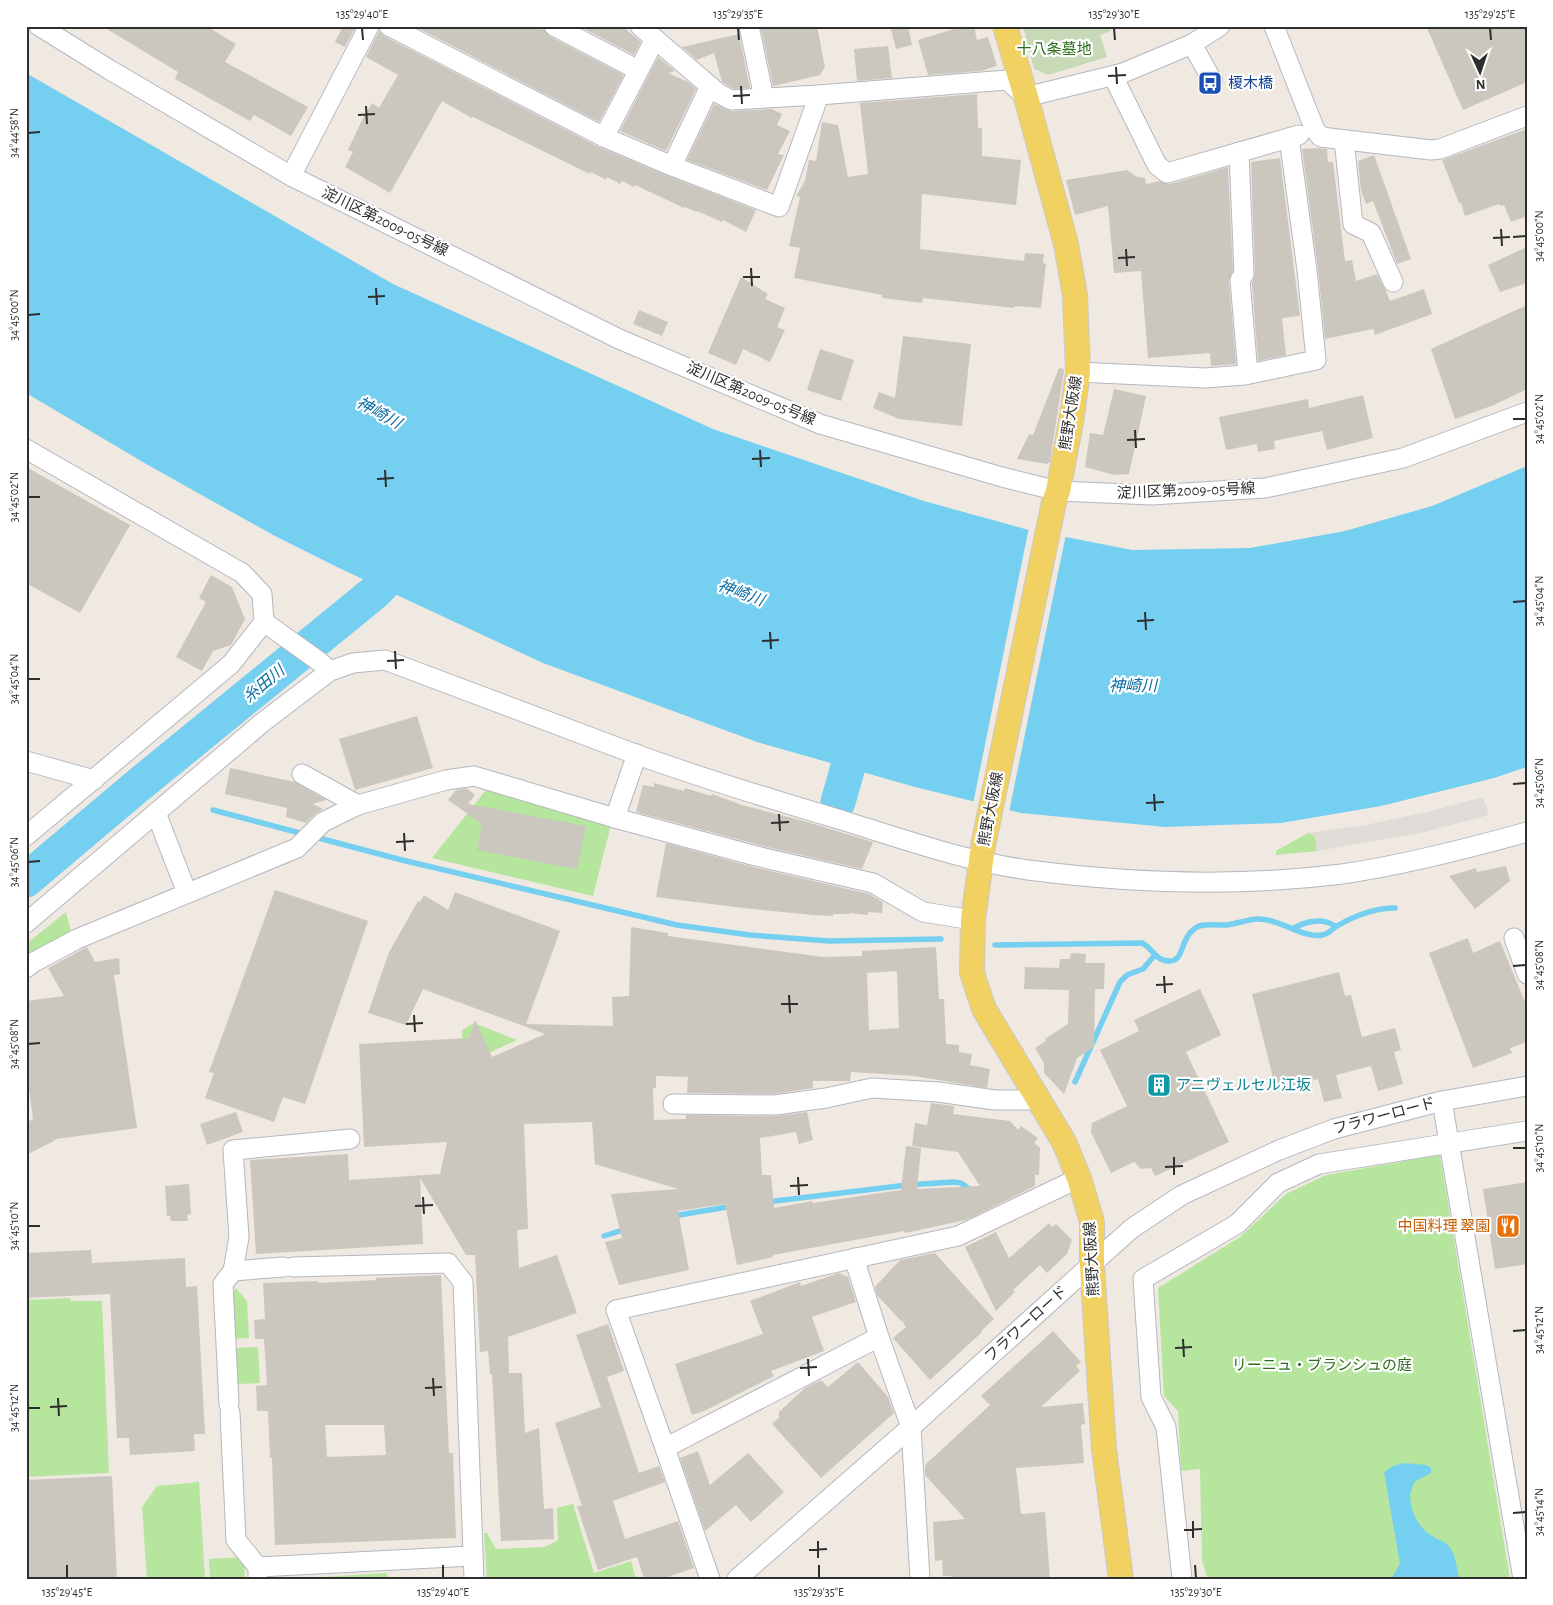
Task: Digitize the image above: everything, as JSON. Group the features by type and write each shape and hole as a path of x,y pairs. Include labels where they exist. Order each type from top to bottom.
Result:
{"main road":[{"name":"熊野大阪線","path":"1005,26 1066,244 1075,295 1078,372 1071,422 982,853 972,920 972,973 984,1010 1064,1142 1079,1178 1092,1222 1092,1265 1104,1449 1122,1579"}],"street":[{"name":"淀川区第2009-05号線","path":"39,26 291,176 619,339 820,424 1002,477 1056,496 1152,495 1265,488 1403,458 1527,412"},
{"path":"291,176 368,26"},
{"path":"389,26 604,137 672,166 779,207 819,95"},
{"path":"554,26 638,70"},
{"path":"640,26 710,86 731,100 1007,80 1026,97 1123,73 1192,44 1213,28"},
{"path":"749,26 764,98"},
{"path":"1274,26 1315,130 1321,137 1432,150 1440,149 1527,116"},
{"path":"604,137 655,39"},
{"path":"1192,44 1212,80"},
{"path":"1113,76 1157,165 1166,173 1315,130"},
{"path":"672,166 710,86"},
{"path":"1078,372 1205,378 1248,374 1316,360 1307,270 1289,138"},
{"path":"1344,140 1353,224 1371,233 1393,282"},
{"path":"1238,152 1244,274 1240,280 1248,374"},
{"path":"26,449 242,573 262,594 271,627 326,666"},
{"path":"26,836 231,664 271,627"},
{"path":"26,923 263,722 326,666 384,660 637,754 783,802 982,853 1026,870 1145,880 1258,881 1342,874 1417,860 1527,832"},
{"path":"615,818 637,754"},
{"path":"26,761 94,780"},
{"path":"302,774 358,805"},
{"path":"26,968 77,939 297,848 323,822 358,805 446,780 474,776 615,818 756,856 873,883 922,912 972,920"},
{"path":"156,813 187,893"},
{"path":"1514,938 1527,974"},
{"name":"フラワーロード","path":"737,1579 1131,1229 1182,1195 1279,1150 1334,1129 1442,1101 1527,1086"},
{"path":"673,1104 774,1105 826,1098 872,1088 938,1092 996,1100 1038,1100"},
{"path":"1442,1101 1523,1579"},
{"path":"1182,1579 1166,1428 1151,1397 1143,1279 1237,1224 1278,1183 1319,1164 1527,1131"},
{"path":"350,1139 233,1150 238,1237 233,1271 223,1284 236,1540 258,1573 472,1556"},
{"path":"710,1579 666,1448 616,1310 958,1236 1079,1178"},
{"path":"854,1258 910,1427 920,1579"},
{"path":"233,1271 288,1267 448,1263 464,1282 474,1579"},
{"path":"666,1448 879,1337"}],"green space":[{"name":"十八条墓地","path":"1023,26 1109,26 1111,31 1100,35 1107,57 1048,75 1034,69"},
{"path":"489,786 612,821 593,896 432,858"},
{"path":"1308,833 1315,836 1317,851 1276,855 1276,851"},
{"path":"66,912 72,936 26,961 26,944"},
{"path":"474,1023 517,1040 463,1065 462,1030"},
{"name":"リーニュ・ブランシュの庭","path":"1440,1155 1510,1579 1208,1579 1202,1561 1200,1469 1181,1471 1178,1411 1164,1396 1158,1288 1240,1237 1286,1194 1326,1175"},
{"path":"236,1288 247,1301 249,1338 233,1339 231,1294"},
{"path":"70,1298 71,1301 102,1301 109,1473 26,1477 26,1300"},
{"path":"258,1347 260,1383 238,1384 236,1348"},
{"path":"199,1482 205,1578 147,1579 142,1507 157,1486"},
{"path":"573,1504 594,1573 631,1561 636,1579 487,1579 484,1533 487,1533 496,1549 545,1547 558,1540 557,1508"},
{"path":"244,1557 245,1579 210,1579 209,1559"},
{"path":"387,1573 388,1579 287,1579"}],"shaded area":[{"path":"1483,797 1489,815 1421,833 1317,851 1315,836 1308,833 1366,825 1431,811"}],"water":[{"name":"神崎川","path":"26,73 393,284 713,429 924,501 1025,529 1132,550 1250,548 1345,531 1432,506 1527,466 1527,767 1494,778 1381,806 1281,823 1165,827 1021,813 915,787 757,742 543,663 339,568 273,535 148,465 26,393"},
{"path":"1404,1463 1426,1465 1431,1468 1431,1473 1414,1482 1410,1494 1412,1509 1416,1520 1423,1529 1451,1549 1459,1579 1391,1579 1400,1564 1384,1472 1393,1466"}],"pier":[{"path":"1029,527 1066,534 1009,812 973,804"}],"building":[{"path":"102,26 206,26 236,44 225,62 308,107 291,136 254,115 250,121 175,79 178,72"},
{"path":"343,26 356,26 345,47 335,42"},
{"path":"414,26 536,26 544,30 549,36 624,75 599,122"},
{"path":"579,26 622,26 641,42 634,55"},
{"path":"775,26 817,26 825,67 820,75 773,86 761,29"},
{"path":"890,26 908,26 912,45 896,49"},
{"path":"953,26 974,26 977,40 988,37 997,66 981,71 928,75 918,40 954,29"},
{"path":"1426,26 1527,26 1527,82 1463,110"},
{"path":"379,31 384,36 599,147 756,210 746,232 723,220 722,222 697,211 684,208 635,185 634,187 622,181 620,184 607,177 606,180 591,172 590,174 472,118 442,101 390,193 345,167 353,152 348,150 363,118 372,103 379,108 398,75 366,57"},
{"path":"739,34 750,88 734,89 722,82 714,53 697,60 682,47"},
{"path":"888,46 892,78 857,81 854,49"},
{"path":"658,57 675,71 668,73 688,82 696,89 666,151 620,131"},
{"path":"977,94 978,128 982,128 982,156 1021,160 1016,205 922,194 920,249 1024,261 1025,253 1044,254 1043,263 1046,264 1041,308 1015,306 1014,308 923,298 922,303 882,298 882,295 794,278 800,248 789,246 800,197 796,196 805,181 809,160 816,161 822,122 838,125 848,177 868,174 860,103"},
{"path":"714,104 731,111 772,109 782,114 777,125 790,131 778,154 784,155 767,190 687,160"},
{"path":"1527,129 1527,216 1511,222 1504,205 1500,206 1499,204 1465,216 1442,160"},
{"path":"1302,149 1327,149 1328,162 1333,162 1345,261 1352,260 1356,281 1377,274 1390,301 1424,289 1432,314 1375,335 1373,329 1325,339"},
{"path":"1374,155 1411,259 1397,264 1373,201 1366,204 1361,191 1358,161"},
{"path":"1280,158 1300,316 1282,318 1286,355 1258,361 1252,283 1255,274 1251,162"},
{"path":"1228,167 1233,271 1229,281 1236,364 1211,366 1210,353 1148,358 1141,271 1114,273 1108,206 1075,215 1066,180 1127,170 1137,177 1145,178 1146,184 1160,181 1170,184"},
{"path":"1527,247 1527,283 1500,292 1488,265"},
{"path":"741,277 768,294 765,299 785,308 777,327 785,330 770,362 743,349 736,365 708,353"},
{"path":"1527,305 1527,389 1494,405 1455,419 1431,349"},
{"path":"639,310 668,322 662,336 633,324"},
{"path":"903,336 971,344 962,426 899,419 873,408 879,392 895,398"},
{"path":"820,349 854,360 841,401 807,390"},
{"path":"1059,368 1064,369 1064,371 1050,462 1047,464 1017,459 1029,434 1033,435"},
{"path":"1114,389 1146,396 1129,474 1114,475 1085,467 1090,433 1103,435"},
{"path":"1363,395 1373,438 1327,450 1322,431 1274,441 1275,449 1258,452 1257,444 1226,450 1219,417 1308,399 1309,408"},
{"path":"26,467 130,525 80,613 26,583"},
{"path":"211,575 232,587 245,619 231,645 213,651 202,671 176,657 206,602 199,598"},
{"path":"417,716 433,768 355,790 339,739"},
{"path":"230,768 295,782 326,800 313,804 323,809 306,823 286,817 287,808 225,794"},
{"path":"654,783 684,791 685,788 711,796 712,794 742,805 873,842 862,869 759,845 636,812 643,785 654,787"},
{"path":"466,788 475,795 468,804 586,826 577,869 477,850 482,824 448,800 456,790"},
{"path":"666,843 753,867 869,894 883,902 882,913 868,912 868,915 850,913 833,914 833,916 813,915 656,897"},
{"path":"1506,866 1510,881 1475,909 1449,876 1476,868 1477,872"},
{"path":"275,890 368,921 305,1104 283,1097 274,1122 205,1098 214,1073 209,1072"},
{"path":"455,892 560,931 526,1024 613,1026 612,997 629,996 631,927 668,933 668,936 823,957 862,956 862,951 936,947 939,999 944,999 946,1044 959,1045 959,1052 972,1054 970,1065 990,1069 987,1088 914,1076 851,1072 850,1081 813,1081 813,1088 774,1094 687,1093 688,1077 656,1076 656,1088 653,1088 654,1120 686,1119 686,1115 775,1116 807,1112 813,1140 799,1144 796,1132 760,1138 762,1175 771,1175 774,1208 812,1201 813,1203 901,1190 906,1146 921,1148 917,1189 980,1186 958,1152 912,1146 915,1123 927,1125 931,1103 954,1106 953,1114 1010,1121 1018,1130 1021,1126 1038,1138 1034,1143 1040,1148 1039,1175 1035,1175 1035,1186 966,1220 905,1233 904,1231 773,1255 773,1257 737,1265 725,1204 678,1211 689,1270 619,1285 605,1242 622,1238 611,1194 678,1189 595,1164 592,1122 524,1124 528,1229 517,1230 519,1268 557,1255 577,1313 508,1337 509,1373 522,1373 525,1433 539,1428 544,1509 553,1508 554,1539 501,1541 492,1374 490,1374 488,1351 480,1352 475,1255 466,1255 420,1178 423,1244 256,1254 250,1160 348,1154 349,1180 440,1174 447,1142 364,1147 359,1044 469,1038 475,1020 492,1057 545,1034 423,989 406,1025 368,1013 389,952 418,901 420,902 424,895 448,910","holes":["897,971 899,1028 869,1030 867,973"]},
{"path":"1468,938 1473,953 1500,941 1527,1007 1527,1042 1510,1048 1512,1053 1473,1068 1429,953"},
{"path":"87,947 95,962 119,958 120,974 114,975 137,1128 56,1139 26,1155 26,1123 33,1119 26,1066 26,1001 64,996 48,968"},
{"path":"1071,953 1086,954 1085,963 1105,963 1104,989 1095,989 1094,1047 1077,1058 1064,1094 1044,1073 1044,1063 1035,1048 1068,1024 1069,990 1024,989 1025,967 1059,968 1060,959 1070,959"},
{"path":"1339,972 1345,996 1351,995 1362,1037 1395,1028 1401,1050 1394,1052 1403,1084 1378,1091 1371,1066 1336,1075 1342,1098 1324,1102 1318,1079 1276,1090 1252,994"},
{"name":"アニヴェルセル江坂","path":"1200,989 1221,1035 1186,1052 1229,1142 1155,1176 1151,1168 1141,1169 1134,1162 1111,1173 1091,1132 1092,1123 1127,1106 1100,1050 1139,1031 1134,1020"},
{"path":"236,1112 243,1132 207,1145 200,1124"},
{"name":"中国料理 翠園","path":"1527,1182 1527,1264 1495,1269 1483,1189"},
{"path":"189,1184 191,1214 187,1215 188,1221 171,1221 170,1216 167,1216 165,1186"},
{"path":"1049,1223 1052,1227 1056,1224 1072,1240 1067,1254 1047,1273 1040,1265 1013,1290 1015,1292 996,1311 965,1247 996,1232 1009,1258"},
{"path":"91,1250 92,1263 185,1258 186,1287 197,1286 205,1434 194,1434 195,1451 130,1455 129,1438 117,1438 110,1294 26,1298 26,1253"},
{"path":"935,1253 994,1319 930,1380 893,1338 906,1327 903,1323 905,1320 902,1322 877,1295 875,1287 900,1260"},
{"path":"839,1273 848,1277 856,1302 812,1317 824,1351 771,1371 774,1376 704,1411 692,1415 675,1364 763,1334 750,1301 800,1282 801,1286"},
{"path":"441,1275 449,1453 453,1453 456,1538 275,1545 272,1458 270,1458 268,1411 257,1411 256,1386 267,1385 264,1339 255,1339 254,1320 265,1319 263,1283 318,1281 318,1283 376,1280 376,1278","holes":["325,1425 384,1425 386,1455 327,1457"]},
{"path":"608,1324 624,1371 607,1377 639,1473 659,1466 665,1482 613,1501 625,1539 678,1521 694,1568 662,1579 644,1579 637,1557 598,1570 577,1506 582,1506 555,1423 601,1407 576,1335"},
{"path":"1053,1331 1081,1362 1076,1366 1080,1371 1041,1407 1083,1403 1085,1424 1081,1425 1084,1463 1016,1468 1021,1514 1045,1512 1050,1579 952,1579 951,1576 943,1576 942,1560 935,1561 933,1522 965,1519 925,1475 926,1464 990,1405 981,1396"},
{"path":"858,1362 888,1397 894,1413 821,1478 772,1424 779,1418 779,1412 805,1388 821,1380 828,1387"},
{"path":"698,1451 710,1485 748,1453 784,1492 751,1522 736,1505 705,1531 680,1458"},
{"path":"112,1476 117,1579 26,1579 26,1480"}],"waterway":[{"name":"糸田川","path":"26,880 135,788 375,592 412,553"},
{"path":"838,802 861,721"},
{"path":"213,810 402,860 677,925 750,935 829,941 941,939"},
{"path":"995,945 1142,943 1157,956 1169,961 1177,958 1189,934 1199,926 1226,925 1256,919 1274,922 1307,934 1322,935 1327,934 1337,926 1358,915 1380,909 1395,908"},
{"path":"1294,928 1314,921 1325,922 1335,926"},
{"path":"1075,1082 1120,982 1127,975 1143,969 1154,956"},
{"path":"767,1202 907,1185 953,1182 961,1183 972,1191"},
{"path":"673,1216 733,1206"},
{"path":"604,1236 626,1229"}],"place":[{"name":"榎木橋","path":"1210,83"},
{"name":"アニヴェルセル江坂","path":"1159,1085"},
{"name":"中国料理 翠園","path":"1508,1226"}]}
